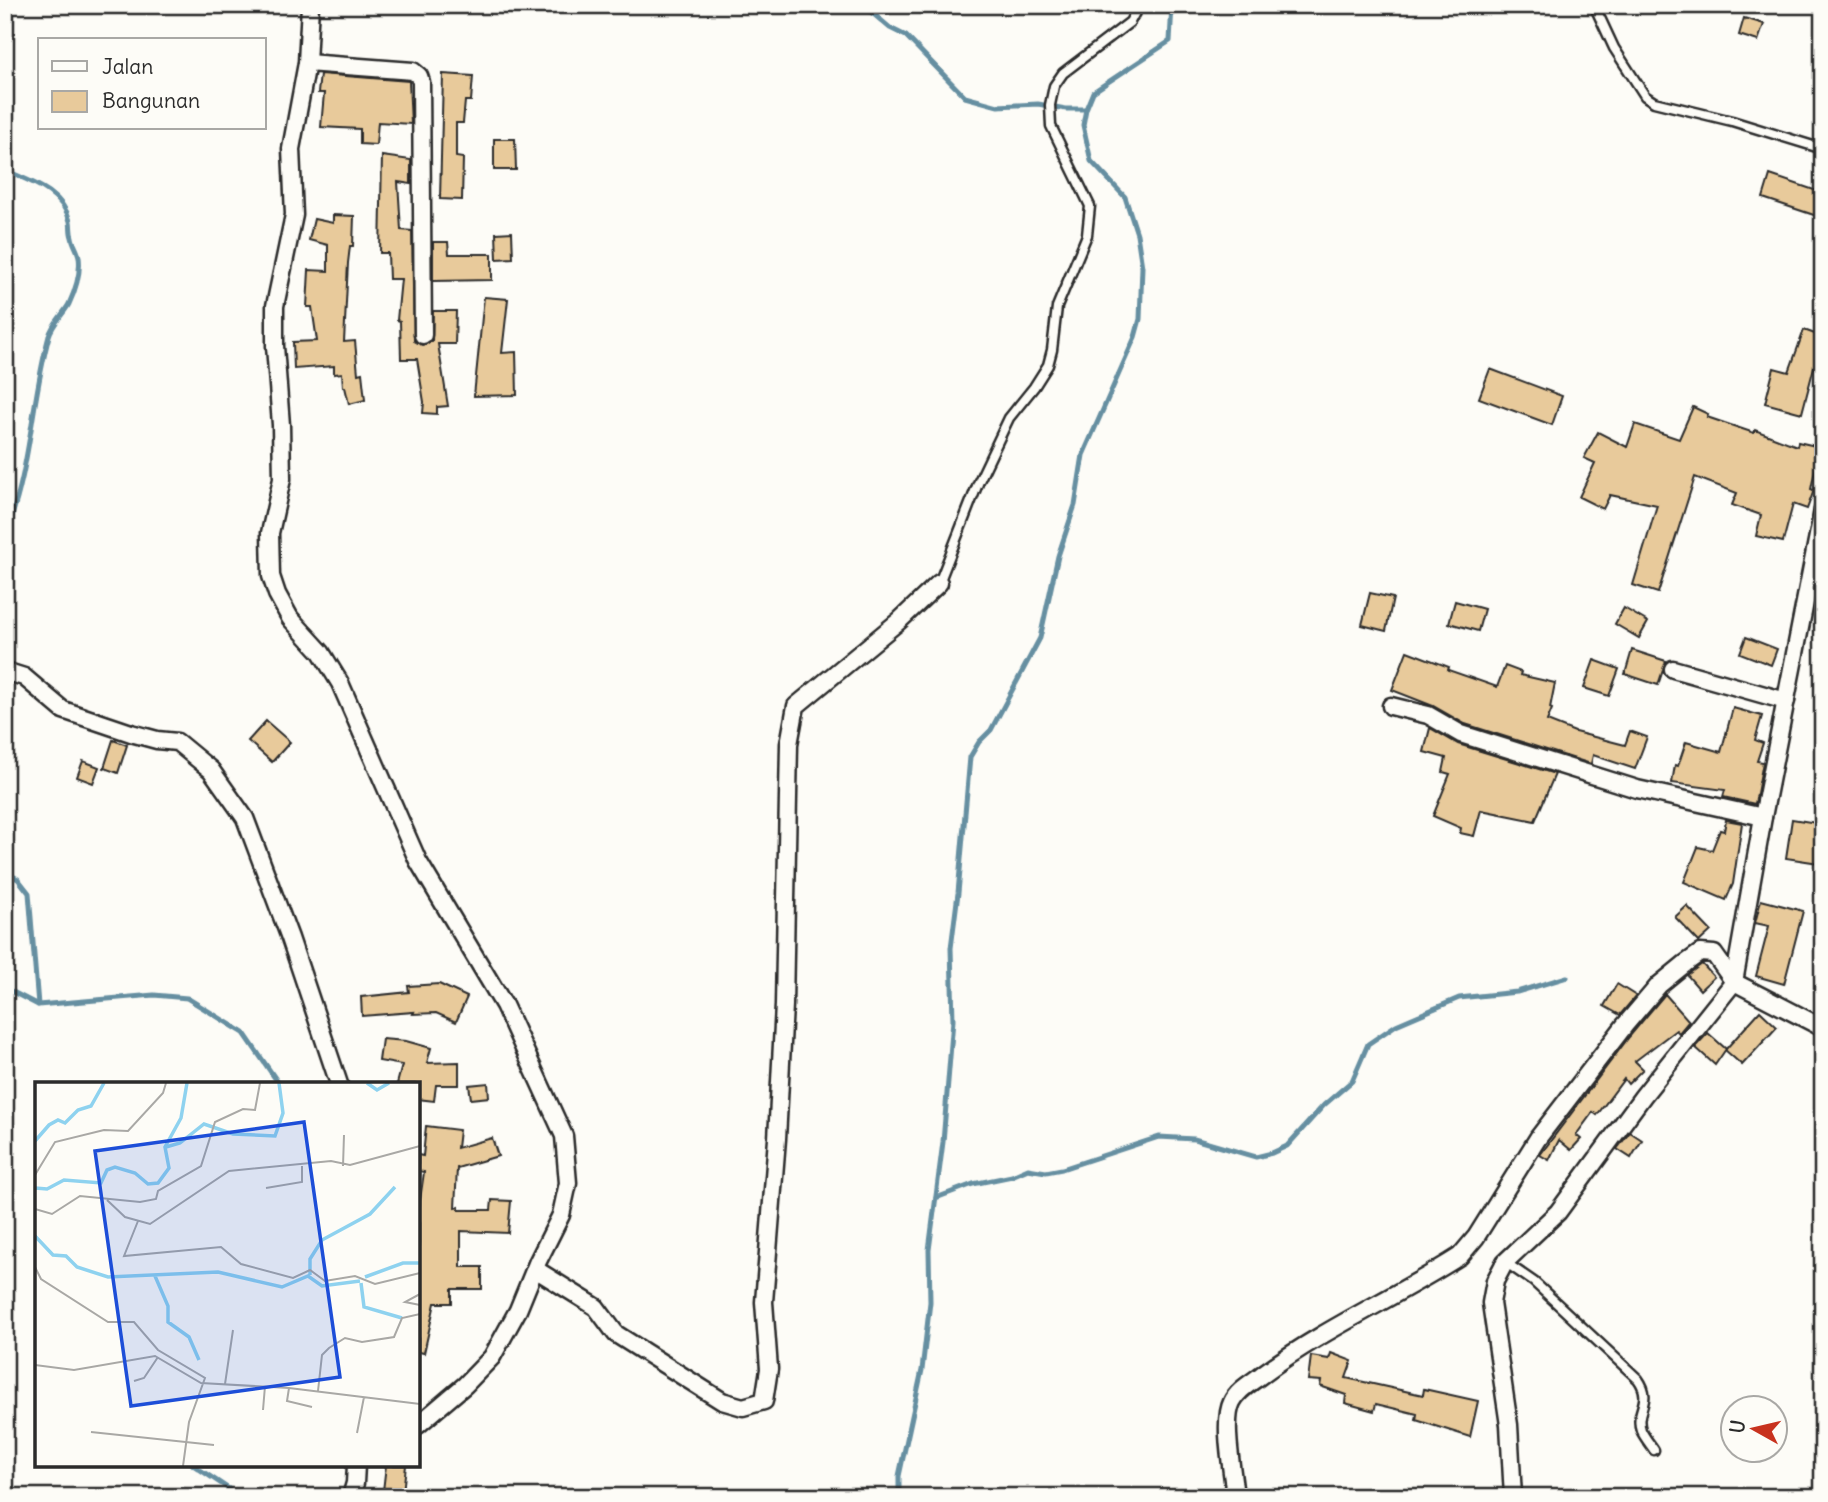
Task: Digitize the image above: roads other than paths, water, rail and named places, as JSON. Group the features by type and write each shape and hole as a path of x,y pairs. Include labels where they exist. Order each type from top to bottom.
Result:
{"street":[{"path":"310,5 307,63 291,149 294,215 275,306 282,480 271,533 271,576 276,594 290,618 321,652 340,683 418,861 504,1004 565,1136 568,1182 561,1214 518,1310 492,1357 465,1385 420,1423"},
{"path":"307,63 413,71 419,76 423,335"},
{"path":"1513,1497 1509,1425 1491,1303 1495,1281 1505,1262 1558,1212 1643,1096 1734,982 1763,817 1820,539 1823,510"},
{"path":"535,1269 596,1307 616,1335 722,1401 743,1407 764,1401 768,1369 764,1302 784,1004 789,744 796,706 899,621 939,583"},
{"path":"1673,668 1786,701"},
{"path":"5,671 24,677 63,709 131,733 177,742 211,770 245,818 290,938 338,1082"},
{"path":"1391,706 1428,715 1461,734 1637,789 1763,817"},
{"path":"1235,1497 1229,1420 1231,1403 1239,1391 1290,1354 1460,1256 1538,1138 1625,1025 1659,985 1686,963 1700,953 1714,954 1734,982 1823,1028"},
{"path":"351,1497 356,1467"}],"lane":[{"path":"939,583 979,481 1009,418 1048,365 1057,307 1087,235 1090,206 1051,126 1050,105 1054,86 1063,72 1130,22 1139,5"},
{"path":"1594,5 1614,48 1645,96 1654,102 1732,121 1823,149"},
{"path":"1505,1262 1534,1282 1639,1379 1645,1388 1640,1428 1654,1450"}],"waterway":[{"path":"863,5 890,28 906,36 965,97 998,106 1038,104 1086,109"},
{"path":"899,1497 899,1476 922,1370 930,1302 929,1250 943,1142 953,1020 951,948 970,757 979,742 991,730 1040,638 1058,556 1075,505 1083,455 1135,337 1140,319 1142,267 1137,234 1125,197 1091,161 1083,125 1093,92 1170,41 1172,5"},
{"path":"5,170 35,183 60,202 70,221 79,263 71,299 49,336 26,461 5,534"},
{"path":"5,872 18,879 29,893 38,1005"},
{"path":"936,1198 973,1184 1012,1176 1028,1169 1046,1172 1062,1169 1159,1137 1194,1139 1256,1157 1272,1153 1287,1146 1324,1105 1352,1081 1368,1044 1396,1025 1459,998 1517,992 1567,977"},
{"path":"5,988 38,1005 154,995 187,998 244,1033 278,1082"},
{"path":"196,1467 229,1489 229,1497"}]}
